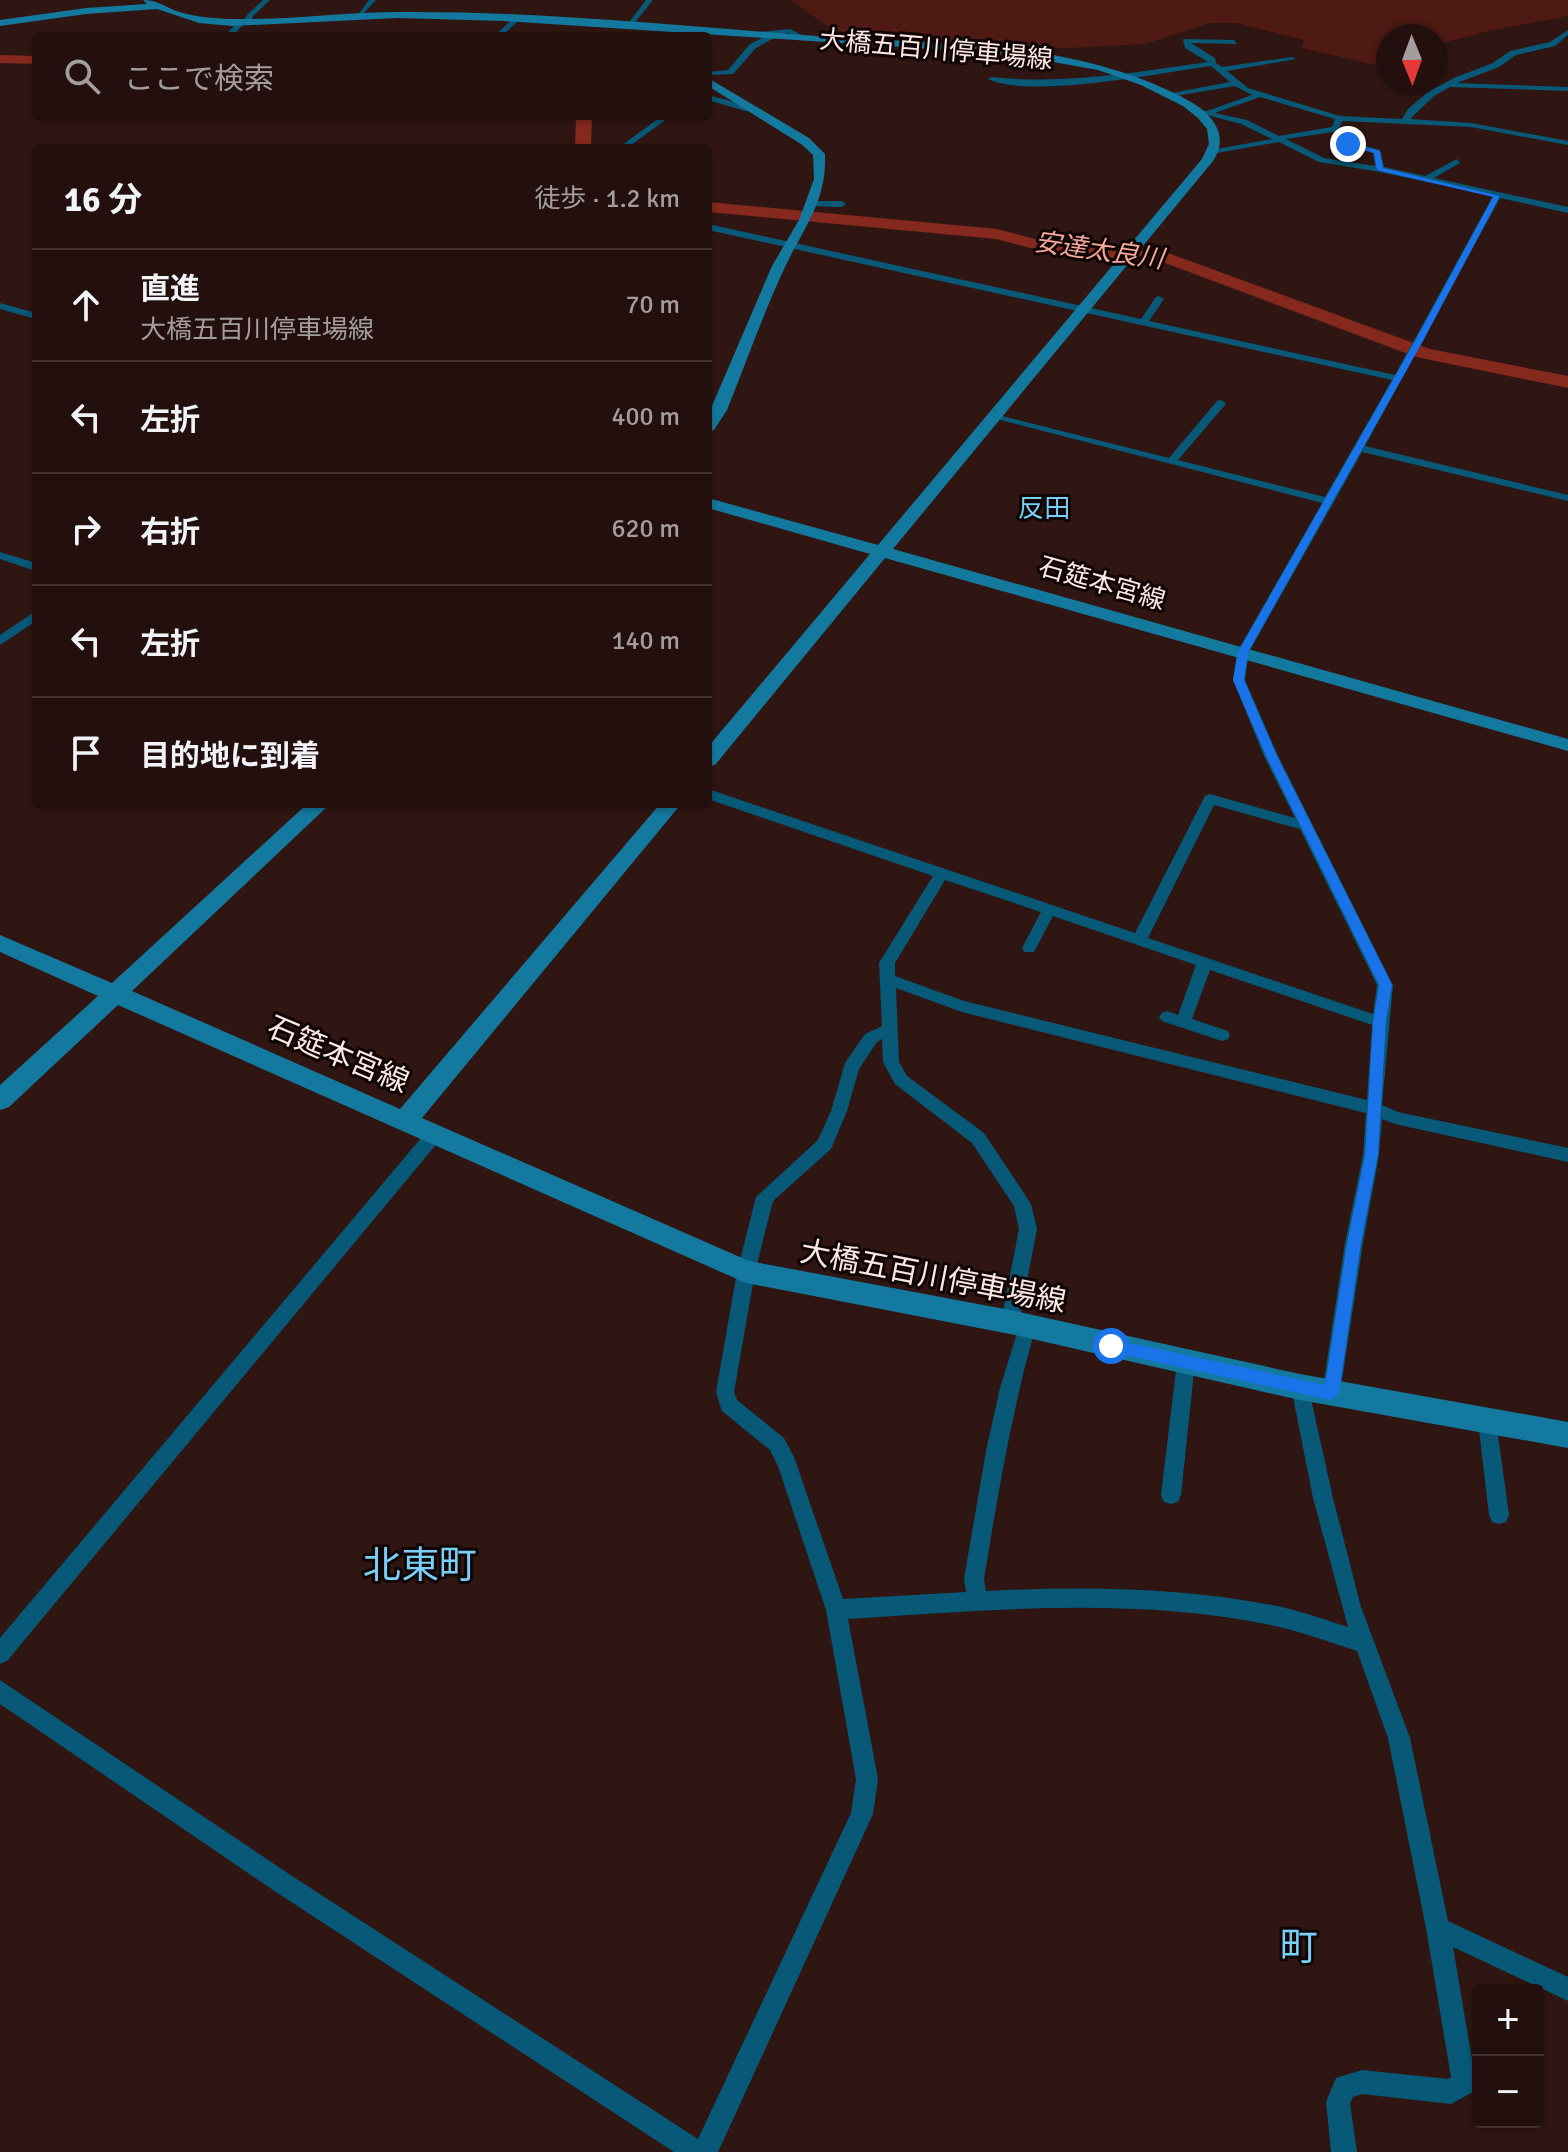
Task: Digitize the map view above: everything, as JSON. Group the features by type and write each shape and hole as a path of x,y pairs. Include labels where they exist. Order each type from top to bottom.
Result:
{"main road":[{"name":"大橋五百川停車場線","path":"0,23 152,3 205,19 245,22 359,15 518,17 630,23 701,32"},
{"name":"大橋五百川停車場線","path":"712,33 1011,51 1123,75 1172,95 1196,111 1216,131 1218,137 1214,152"},
{"path":"712,80 805,141 819,154 822,173 712,421"},
{"path":"712,755 1214,152"},
{"name":"石筵本宮線","path":"712,504 1568,745"},
{"path":"0,1100 316,808"},
{"name":"石筵本宮線","path":"0,943 403,1123 668,808"},
{"name":"大橋五百川停車場線","path":"403,1123 746,1272 1018,1324 1300,1387 1568,1435"}],"street":[{"path":"233,32 267,0"},
{"path":"359,15 373,0"},
{"path":"630,23 650,0"},
{"path":"502,32 518,17"},
{"path":"1404,122 1411,111 1431,94 1513,53 1552,44 1568,32"},
{"path":"712,77 730,72 766,35"},
{"path":"1212,64 1212,60 1188,46 1186,41 1234,42"},
{"path":"1223,69 1292,59"},
{"path":"992,79 1037,83 1105,80 1212,64 1223,69 1234,84 1259,95 1339,118 1471,125 1568,143"},
{"path":"1172,95 1234,84"},
{"path":"1451,85 1568,89"},
{"path":"1210,112 1259,95"},
{"path":"712,96 745,109 753,108"},
{"path":"712,105 726,102"},
{"path":"1196,111 1244,122 1313,157 1568,210"},
{"path":"1335,129 1339,118"},
{"path":"628,144 661,120"},
{"path":"1214,152 1335,129"},
{"path":"1335,129 1348,144 1377,152 1380,169"},
{"path":"1426,179 1457,161"},
{"path":"1331,1393 1371,1155 1385,985 1271,756 1239,680 1243,652 1298,559 1327,501 1419,341 1497,196"},
{"path":"808,210 842,204"},
{"path":"712,228 1396,378"},
{"path":"1143,323 1159,299"},
{"path":"0,306 32,315"},
{"path":"1171,462 1221,403"},
{"path":"994,417 1327,501"},
{"path":"1358,448 1568,498"},
{"path":"0,555 32,566"},
{"path":"0,641 32,618"},
{"path":"712,795 1380,1022"},
{"path":"1139,940 1210,799 1306,826"},
{"path":"942,873 891,951 887,963 891,1062 901,1080 978,1138 1014,1188 1026,1215 1028,1229 1010,1377 993,1456 974,1579 977,1600"},
{"path":"1029,948 1049,910"},
{"path":"1205,962 1175,1019 1222,1035"},
{"path":"888,979 977,1010 1373,1108 1395,1118 1568,1155"},
{"path":"705,2152 862,1814 867,1779 836,1610 782,1453 777,1444 729,1405 725,1392 746,1272 765,1197 825,1144 839,1111 851,1067 871,1038 889,1029"},
{"path":"0,1654 433,1136"},
{"path":"1171,1495 1186,1362"},
{"path":"1300,1387 1326,1513 1351,1607 1399,1738 1438,1928 1464,2083 1451,2092 1362,2082 1345,2087 1338,2102 1344,2152"},
{"path":"1487,1421 1499,1515"},
{"path":"836,1610 977,1600 1116,1598 1262,1613 1365,1643"},
{"path":"0,1691 284,1884 696,2152"},
{"path":"1438,1928 1568,1989"}],"shaded area":[{"path":"791,0 1568,0 1568,16 1448,42 1448,24 1376,24 1374,65 1302,48 1304,40 1236,23 1210,23 1145,44 1069,48 994,46 846,34 824,24"}],"waterway":[{"name":"安達太良川","path":"0,59 32,60"},
{"name":"安達太良川","path":"583,144 584,120"},
{"name":"安達太良川","path":"712,207 997,234 1054,249 1168,258 1423,353 1568,382"}],"district":[{"name":"反田","path":"1044,509"},
{"name":"北東町","path":"420,1565"},
{"name":"町","path":"1299,1947"}],"route":[{"path":"1111,1346 1331,1393 1371,1155 1385,985 1271,756 1239,680 1239,668 1243,652 1298,559 1327,501 1419,341 1497,196 1380,169 1377,152 1348,144"}]}
